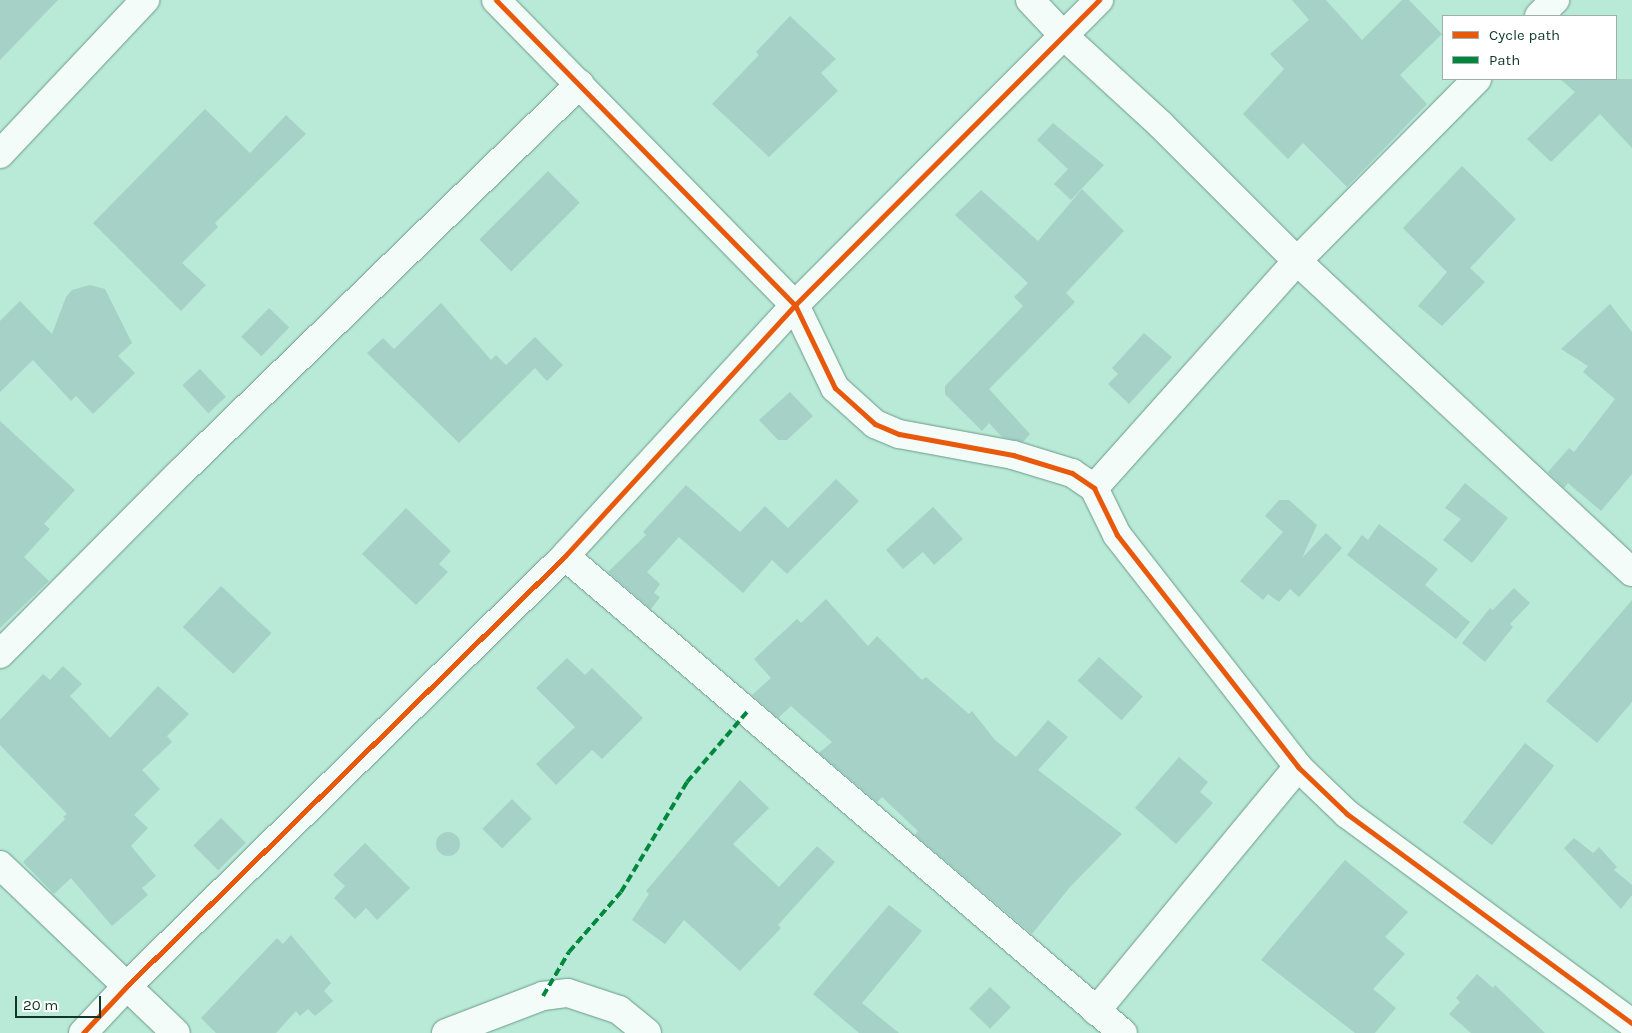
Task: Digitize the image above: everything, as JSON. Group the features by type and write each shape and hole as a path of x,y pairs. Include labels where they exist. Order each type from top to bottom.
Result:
{"street":[{"path":"0,154 145,0"},
{"path":"496,0 795,306 834,388 875,424 899,434 1013,455 1072,473 1094,488 1117,535 1298,767 1354,819 1632,1023"},
{"path":"1030,0 1064,36 1161,124 1298,261 1632,572"},
{"path":"83,1033 126,987 565,556 795,306 1099,0"},
{"path":"1540,15 1555,0"},
{"path":"1094,488 1298,261 1476,80"},
{"path":"0,654 182,471 580,84"},
{"path":"565,556 1123,1033"},
{"path":"1096,1011 1298,767"},
{"path":"0,865 176,1033"},
{"path":"446,1033 542,996 568,993 619,1010 647,1033"}],"building":[{"path":"0,0 58,0 0,60"},
{"path":"1292,0 1326,0 1362,40 1402,0 1409,0 1442,34 1400,75 1427,104 1347,187 1303,143 1288,159 1243,114 1284,69 1270,54 1309,20"},
{"path":"790,16 836,59 821,73 838,91 769,157 712,104 759,55 756,52"},
{"path":"1632,79 1632,148 1600,114 1551,162 1527,139 1575,92 1561,80"},
{"path":"205,109 250,153 286,115 306,134 215,223 218,227 182,263 206,285 181,311 93,223"},
{"path":"1053,123 1104,165 1071,200 1054,184 1068,169 1037,140"},
{"path":"1462,166 1516,219 1470,268 1485,282 1442,326 1418,306 1447,272 1403,228"},
{"path":"548,171 580,203 511,271 479,240"},
{"path":"1082,189 1124,231 1066,293 1075,302 989,389 1030,434 1023,442 1002,437 989,423 982,431 945,394 945,386 1023,306 1014,297 1028,283 955,215 981,190 1038,241"},
{"path":"90,285 105,289 132,343 118,356 135,373 93,414 76,396 71,401 33,360 0,392 0,321 20,301 52,334 66,297 72,290"},
{"path":"441,303 491,360 496,355 506,365 535,337 563,365 547,381 535,368 459,443 367,353 383,338 394,349"},
{"path":"1610,304 1632,332 1632,474 1601,511 1568,483 1564,488 1548,472 1569,448 1574,452 1615,399 1583,372 1588,366 1561,349"},
{"path":"269,308 289,327 261,356 241,337"},
{"path":"1144,333 1172,357 1129,404 1108,384 1118,374 1112,368"},
{"path":"200,369 226,397 208,413 182,385"},
{"path":"790,392 813,416 787,440 778,440 759,420"},
{"path":"0,421 75,490 44,524 50,529 24,557 49,581 0,628"},
{"path":"836,479 859,501 787,574 772,560 743,593 679,537 647,572 660,584 654,593 660,597 651,609 608,572 646,535 643,532 686,485 740,532 765,506 788,528"},
{"path":"1465,483 1508,518 1472,563 1443,540 1461,519 1445,508"},
{"path":"1279,500 1289,500 1317,525 1302,558 1326,533 1342,548 1299,597 1290,589 1279,602 1268,594 1263,600 1240,581 1283,532 1265,516"},
{"path":"933,507 963,539 934,565 923,552 903,569 886,550"},
{"path":"406,508 451,551 439,564 448,572 416,605 362,554"},
{"path":"1379,524 1438,569 1425,585 1470,622 1456,639 1347,555 1362,535 1368,540"},
{"path":"221,586 271,633 233,674 183,627"},
{"path":"1514,588 1530,603 1510,624 1513,627 1485,662 1462,643 1490,608 1493,610"},
{"path":"826,599 868,646 877,636 922,680 926,677 969,714 972,711 995,740 1016,757 1048,720 1068,737 1038,770 1122,834 1070,887 1032,934 915,835 918,831 882,797 877,802 819,753 832,742 791,706 778,718 752,695 771,678 754,659 797,619 801,623"},
{"path":"1632,600 1632,702 1597,743 1546,701"},
{"path":"1099,657 1143,696 1121,720 1078,681"},
{"path":"567,658 585,675 592,668 643,718 602,759 592,750 556,785 536,764 575,727 536,688"},
{"path":"63,666 82,684 70,696 110,738 158,686 189,714 167,736 172,742 142,770 160,789 134,815 148,828 131,846 156,876 142,888 148,895 112,926 71,878 54,894 23,862 65,819 63,817 67,814 0,745 0,720 43,674 50,680"},
{"path":"1525,743 1554,766 1492,845 1463,823"},
{"path":"1179,757 1208,782 1200,792 1213,803 1176,844 1135,808"},
{"path":"740,780 769,808 733,844 779,887 817,846 835,862 778,925 781,928 740,971 684,920 665,944 632,920 649,894 646,891"},
{"path":"512,799 532,819 502,848 482,829"},
{"path":"221,818 246,843 218,870 193,846"},
{"path":"448,832 457,835 460,844 457,853 448,856 439,853 436,844 439,835"},
{"path":"1574,838 1593,853 1599,847 1617,867 1614,870 1632,885 1632,895 1621,909 1564,848"},
{"path":"365,843 410,888 377,920 366,908 355,919 334,898 345,886 333,875"},
{"path":"1345,860 1408,912 1385,937 1405,954 1373,989 1396,1008 1375,1033 1355,1033 1261,960"},
{"path":"889,905 922,931 862,1003 899,1033 859,1033 813,994"},
{"path":"291,935 331,983 324,991 333,1001 315,1016 308,1009 300,1016 296,1011 276,1033 216,1033 201,1018 277,938 283,944"},
{"path":"1477,974 1493,988 1495,985 1545,1033 1471,1033 1449,1014 1460,1002 1456,998"},
{"path":"990,987 1011,1007 990,1029 969,1009"}],"marked path":[{"path":"543,996 569,952 621,892 687,782 747,712"}],"cycle path":[{"path":"496,0 795,305 835,388 875,424 899,434 1013,455 1072,473 1094,488 1117,535 1298,767 1347,814 1632,1023"},
{"path":"83,1033 126,987 565,556 795,305 1099,0"}]}
